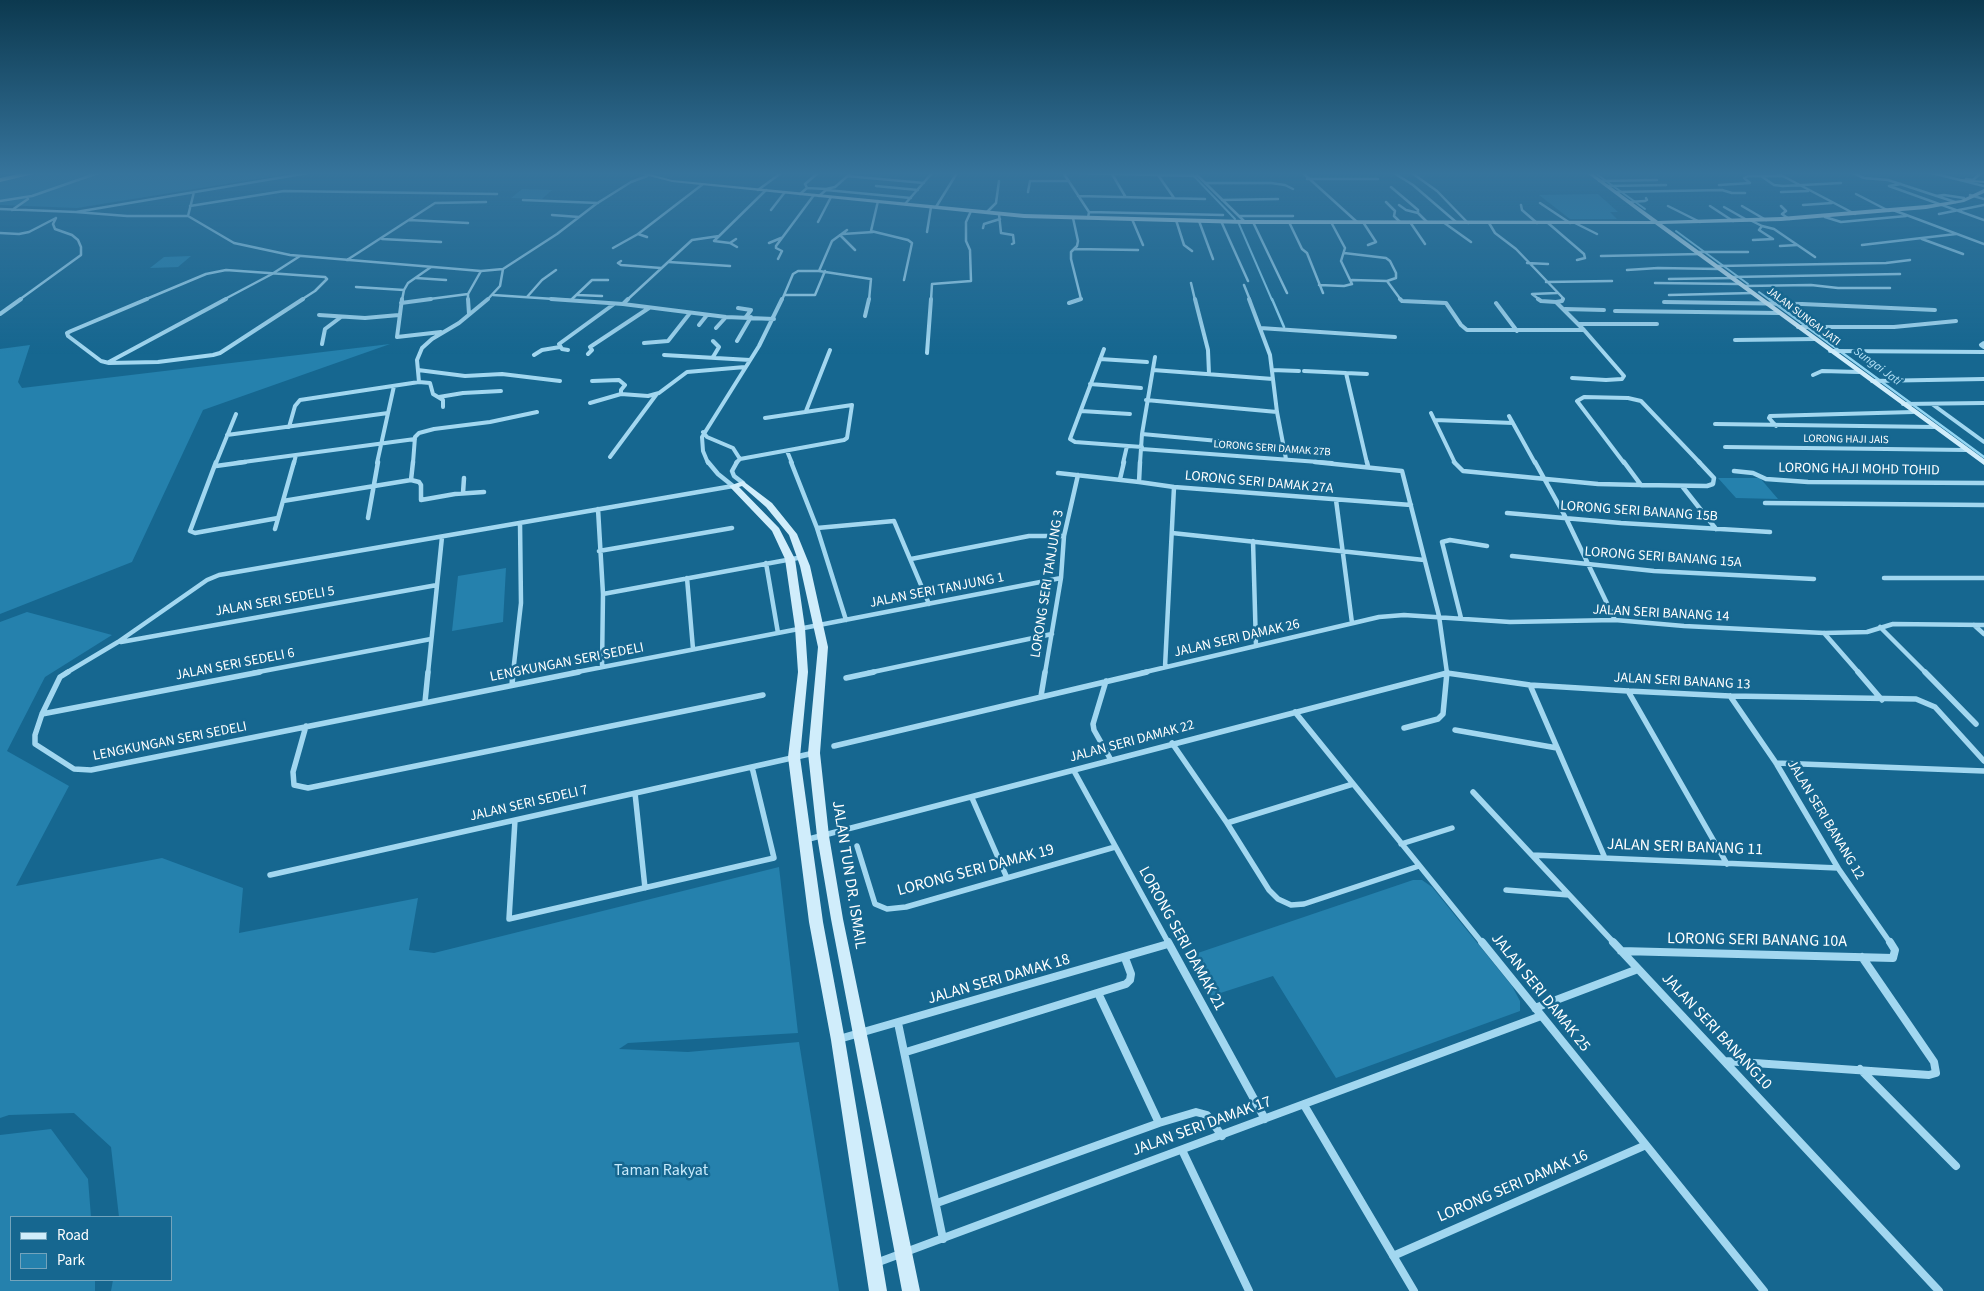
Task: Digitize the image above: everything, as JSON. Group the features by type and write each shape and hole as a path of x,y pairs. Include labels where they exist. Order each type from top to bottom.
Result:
{"main road":[{"name":"JALAN SUNGAI JATI","path":"1673,233 1742,282 1753,293 1772,304 1779,313 1801,327 1815,339 1836,351 1859,372 1878,381 1914,412 1984,463"},
{"name":"JALAN TUN DR. ISMAIL","path":"738,484 776,530 796,558 818,625 823,647 814,753 824,836 837,919 911,1291"},
{"name":"JALAN TUN DR. ISMAIL","path":"796,558 803,672 794,757 816,922 838,1040 878,1291"}],"street":[{"path":"5,233 23,233"},
{"path":"0,314 81,255 81,247 78,240 67,233"},
{"path":"217,233 234,243 273,253 481,270 503,269 556,233"},
{"path":"347,260 390,233"},
{"path":"722,233 714,241 730,243 737,247"},
{"path":"778,259 782,251 776,248 776,246 785,233"},
{"path":"819,271 832,241 841,235 854,233"},
{"path":"880,233 911,241 910,259 905,270 904,280"},
{"path":"927,353 932,284 959,283 971,281 972,278 970,250 966,241 966,233"},
{"path":"1003,233 1013,235 1014,243 1012,244"},
{"path":"1069,303 1080,298 1071,259 1071,252 1078,241 1076,233"},
{"path":"1138,233 1143,245"},
{"path":"1180,233 1184,245 1192,251"},
{"path":"1204,233 1213,259"},
{"path":"1227,233 1248,281"},
{"path":"1258,233 1287,293"},
{"path":"1294,233 1302,249 1307,254 1323,293"},
{"path":"1337,233 1345,248 1341,258 1342,266 1352,280"},
{"path":"1368,245 1376,242 1369,233"},
{"path":"1418,233 1425,244"},
{"path":"1459,233 1471,242"},
{"path":"1496,233 1564,298 1556,302 1541,301 1532,294 1557,293"},
{"path":"1560,233 1584,254 1585,258 1577,260"},
{"path":"1753,240 1773,239 1764,233"},
{"path":"1780,233 1815,257"},
{"path":"614,248 630,236 638,234 648,237"},
{"path":"1862,245 1958,234 1984,244"},
{"path":"841,235 854,250"},
{"path":"623,304 660,268 696,238 719,236"},
{"path":"769,243 781,238"},
{"path":"1920,238 1964,254"},
{"path":"382,239 441,242"},
{"path":"730,243 736,239"},
{"path":"1780,246 1798,245"},
{"path":"1074,249 1138,250"},
{"path":"1601,256 1748,252"},
{"path":"1344,253 1386,258 1390,260 1396,273 1396,278 1387,281 1352,280"},
{"path":"109,362 272,274 300,256"},
{"path":"1627,270 1886,263 1910,260"},
{"path":"621,261 618,263 621,265 660,268"},
{"path":"669,262 730,266"},
{"path":"1527,262 1548,264"},
{"path":"431,267 415,278 404,290 396,334 397,337 445,332"},
{"path":"419,382 417,360 422,348 494,294 500,286 503,269"},
{"path":"226,270 325,277 327,279 315,291 220,353 158,362 109,362 101,361 68,336 68,333 211,272 226,270"},
{"path":"468,314 468,294 481,270"},
{"path":"527,295 542,280 556,270"},
{"path":"738,484 718,474 708,463 701,440 703,432 750,360 774,318 794,273 819,271 871,279 871,290 865,316"},
{"path":"785,295 815,295 825,272"},
{"path":"1655,283 1742,282 1900,274"},
{"path":"1669,279 1733,277"},
{"path":"415,278 446,280"},
{"path":"574,297 592,280 608,280"},
{"path":"1319,285 1344,286 1352,284 1352,280"},
{"path":"1387,281 1402,301 1446,303 1461,326 1467,330 1584,330"},
{"path":"1546,282 1612,281"},
{"path":"1742,282 1838,288 1890,288"},
{"path":"1190,283 1208,350 1209,374"},
{"path":"1244,285 1270,355 1277,412 1286,459"},
{"path":"356,287 404,290"},
{"path":"1669,295 1753,293"},
{"path":"401,302 468,294"},
{"path":"494,294 517,296 602,296"},
{"path":"574,297 614,304 726,317 774,318"},
{"path":"1556,302 1579,324 1624,376 1622,379 1606,380 1572,378"},
{"path":"1664,302 1935,310"},
{"path":"1496,303 1517,330"},
{"path":"560,347 559,344 563,340 614,304"},
{"path":"588,354 592,350 590,347 650,308"},
{"path":"738,308 751,310 746,317"},
{"path":"1565,310 1604,310"},
{"path":"1615,311 1779,313"},
{"path":"644,343 668,341 690,313"},
{"path":"319,315 365,318 400,315"},
{"path":"699,324 707,315"},
{"path":"322,344 325,329 341,316"},
{"path":"716,328 726,317"},
{"path":"737,341 751,318"},
{"path":"1801,327 1894,327 1956,321"},
{"path":"1579,324 1657,324"},
{"path":"1260,328 1395,337"},
{"path":"1735,340 1815,339"},
{"path":"713,341 719,347 713,357"},
{"path":"534,355 542,350 560,347 568,350"},
{"path":"1104,348 1081,410 1130,414"},
{"path":"806,411 830,350"},
{"path":"1836,351 1984,352"},
{"path":"664,355 750,360"},
{"path":"1139,482 1146,400 1155,357"},
{"path":"1100,359 1147,362"},
{"path":"610,457 656,394 687,372 745,367"},
{"path":"418,370 464,376 502,374 560,381"},
{"path":"1153,370 1273,379"},
{"path":"1272,370 1298,371"},
{"path":"1304,371 1368,374"},
{"path":"1813,376 1822,371 1859,372"},
{"path":"1346,373 1368,466"},
{"path":"1878,381 1984,379"},
{"path":"592,381 622,382 624,385 621,394"},
{"path":"288,427 295,406 300,400 419,382 430,383 433,394 443,400 443,407"},
{"path":"1090,384 1141,388"},
{"path":"368,518 381,444 394,386"},
{"path":"439,397 463,392 501,391"},
{"path":"590,403 621,394 656,394"},
{"path":"1431,412 1456,466 1460,470 1598,484 1682,486 1708,486 1713,484 1715,482 1714,478 1645,403 1628,398 1577,400 1641,485"},
{"path":"1146,400 1277,412"},
{"path":"1905,404 1984,403"},
{"path":"1930,404 1984,442"},
{"path":"738,484 732,471 740,458 847,438 852,405 765,418"},
{"name":"LORONG SERI DAMAK 27B","path":"1081,410 1070,436 1070,439 1075,442 1401,470 1411,505"},
{"path":"227,435 388,412"},
{"path":"411,480 415,439 419,433 490,422 537,412"},
{"path":"1776,426 1769,418 1770,416 1914,412"},
{"path":"236,414 190,531 195,533 278,518"},
{"path":"1509,416 1566,518 1615,620"},
{"path":"1435,420 1513,423"},
{"path":"1715,424 1934,426"},
{"path":"703,432 707,437 733,448 740,458"},
{"path":"1142,434 1284,447"},
{"path":"216,466 415,439"},
{"path":"1120,480 1127,446"},
{"name":"LORONG HAJI JAIS","path":"1725,447 1966,450"},
{"path":"788,450 818,528 846,620"},
{"path":"276,529 296,455"},
{"name":"LORONG HAJI MOHD TOHID","path":"1734,472 1753,472 1766,479 1808,482 1984,483"},
{"name":"LORONG SERI DAMAK 27A","path":"1058,473 1174,487 1411,505"},
{"name":"LORONG SERI TANJUNG 3","path":"1041,696 1061,578 1064,536 1078,475"},
{"path":"463,493 464,478"},
{"path":"283,501 411,480 419,482 421,485 421,500 463,493 484,492"},
{"name":"LENGKUNGAN SERI SEDELI","path":"738,484 219,575 207,580 118,642 60,677 42,714 35,735 35,744 74,769 91,770 818,625"},
{"path":"1682,486 1716,529"},
{"path":"1165,667 1174,487"},
{"path":"1336,500 1352,623"},
{"path":"1764,503 1984,505"},
{"path":"1404,728 1438,719 1443,714 1447,673 1439,616 1411,505"},
{"path":"598,509 603,594 602,668"},
{"name":"LORONG SERI BANANG 15B","path":"1507,513 1770,532"},
{"path":"818,528 894,521 929,604"},
{"path":"512,685 521,603 520,523"},
{"path":"599,551 732,528"},
{"path":"1172,534 1424,560"},
{"path":"911,559 1029,536 1064,536"},
{"path":"425,702 442,537"},
{"path":"1461,618 1442,542 1450,540 1487,546"},
{"path":"1253,541 1256,646"},
{"name":"LORONG SERI BANANG 15A","path":"1512,556 1654,571 1814,579"},
{"path":"603,594 796,558"},
{"path":"766,563 778,632"},
{"path":"687,578 693,649"},
{"name":"JALAN SERI TANJUNG 1","path":"818,625 1061,578"},
{"path":"1884,578 1984,578"},
{"name":"JALAN SERI SEDELI 5","path":"118,642 437,584"},
{"name":"JALAN SERI DAMAK 26","path":"834,746 1379,617 1404,615 1439,616"},
{"name":"JALAN SERI BANANG 14","path":"1439,616 1510,622 1615,620 1684,626 1824,633 1867,632 1893,624 1984,625"},
{"path":"1974,625 1984,634"},
{"path":"1880,627 1976,724"},
{"path":"1824,633 1882,700"},
{"path":"846,678 1052,634"},
{"name":"JALAN SERI SEDELI 6","path":"42,714 431,639"},
{"name":"JALAN SERI BANANG 13","path":"1447,673 1530,685 1628,691 1730,696 1882,700 1916,699 1935,707 1984,761"},
{"name":"JALAN SERI DAMAK 22","path":"804,840 972,798 1172,743 1447,673"},
{"path":"1106,681 1093,724 1094,730 1111,760"},
{"path":"1530,685 1605,858"},
{"path":"1628,691 1727,864"},
{"path":"306,726 293,772 294,785 308,788 763,695"},
{"name":"JALAN SERI BANANG 12","path":"1730,696 1776,763 1838,868 1895,950 1893,958"},
{"name":"JALAN SERI DAMAK 25","path":"1294,712 1764,1291"},
{"path":"1455,730 1557,748"},
{"path":"1172,743 1269,890 1278,899 1291,905 1304,904 1419,866"},
{"name":"JALAN SERI SEDELI 7","path":"270,875 814,753"},
{"path":"1776,763 1984,772"},
{"path":"515,820 509,919 774,858 752,767"},
{"name":"LORONG SERI DAMAK 21","path":"1074,771 1265,1120"},
{"path":"1226,823 1353,784"},
{"name":"JALAN SERI BANANG10","path":"1473,792 1939,1291"},
{"path":"635,794 645,888"},
{"path":"972,798 1007,878"},
{"path":"1401,844 1452,828"},
{"name":"LORONG SERI DAMAK 19","path":"857,846 875,904 887,909 906,907 1116,847"},
{"name":"JALAN SERI BANANG 11","path":"1532,855 1838,868"},
{"path":"1506,890 1569,895"},
{"name":"JALAN SERI DAMAK 18","path":"838,1040 1168,944"},
{"name":"LORONG SERI BANANG 10A","path":"1621,951 1893,958"},
{"path":"1725,1061 1929,1075 1936,1073 1934,1062 1862,957"},
{"path":"906,1052 1126,984 1130,980 1131,974 1125,958"},
{"path":"1535,1008 1638,969"},
{"path":"1098,993 1159,1123"},
{"name":"JALAN SERI DAMAK 17","path":"873,1264 1542,1016"},
{"path":"898,1023 906,1052 944,1239"},
{"path":"1860,1069 1956,1166"},
{"path":"1304,1105 1414,1291"},
{"path":"937,1203 1159,1123 1196,1112 1202,1112 1207,1115 1222,1136"},
{"name":"LORONG SERI DAMAK 16","path":"1392,1256 1646,1145"},
{"path":"1182,1150 1249,1291"}],"green space":[{"path":"191,256 178,267 150,268 164,257"},
{"path":"390,344 203,410 132,562 0,614 0,349 30,345 18,382 22,388"},
{"path":"1718,478 1760,478 1778,499 1736,498"},
{"path":"506,568 503,622 452,631 458,576"},
{"name":"Taman Rakyat","path":"27,612 112,635 45,677 7,751 69,786 16,886 162,858 243,888 239,933 418,898 409,950 434,953 779,867 798,1033 628,1043 619,1049 688,1052 799,1042 839,1291 111,1291 113,1281 172,1281 172,1216 119,1216 111,1147 74,1113 9,1115 0,1118 0,622"},
{"path":"1413,880 1422,880 1432,887 1512,986 1520,1001 1520,1011 1336,1078 1273,976 1208,997 1186,957"},
{"path":"51,1129 88,1179 91,1216 10,1216 10,1281 95,1281 95,1291 0,1291 0,1135"}],"waterway":[{"path":"1243,233 1272,300"},
{"name":"Sungai Jati","path":"1679,233 1748,284"},
{"name":"Sungai Jati","path":"1759,292 1770,300"},
{"path":"1272,299 1284,327"},
{"name":"Sungai Jati","path":"1769,299 1984,457"}]}
